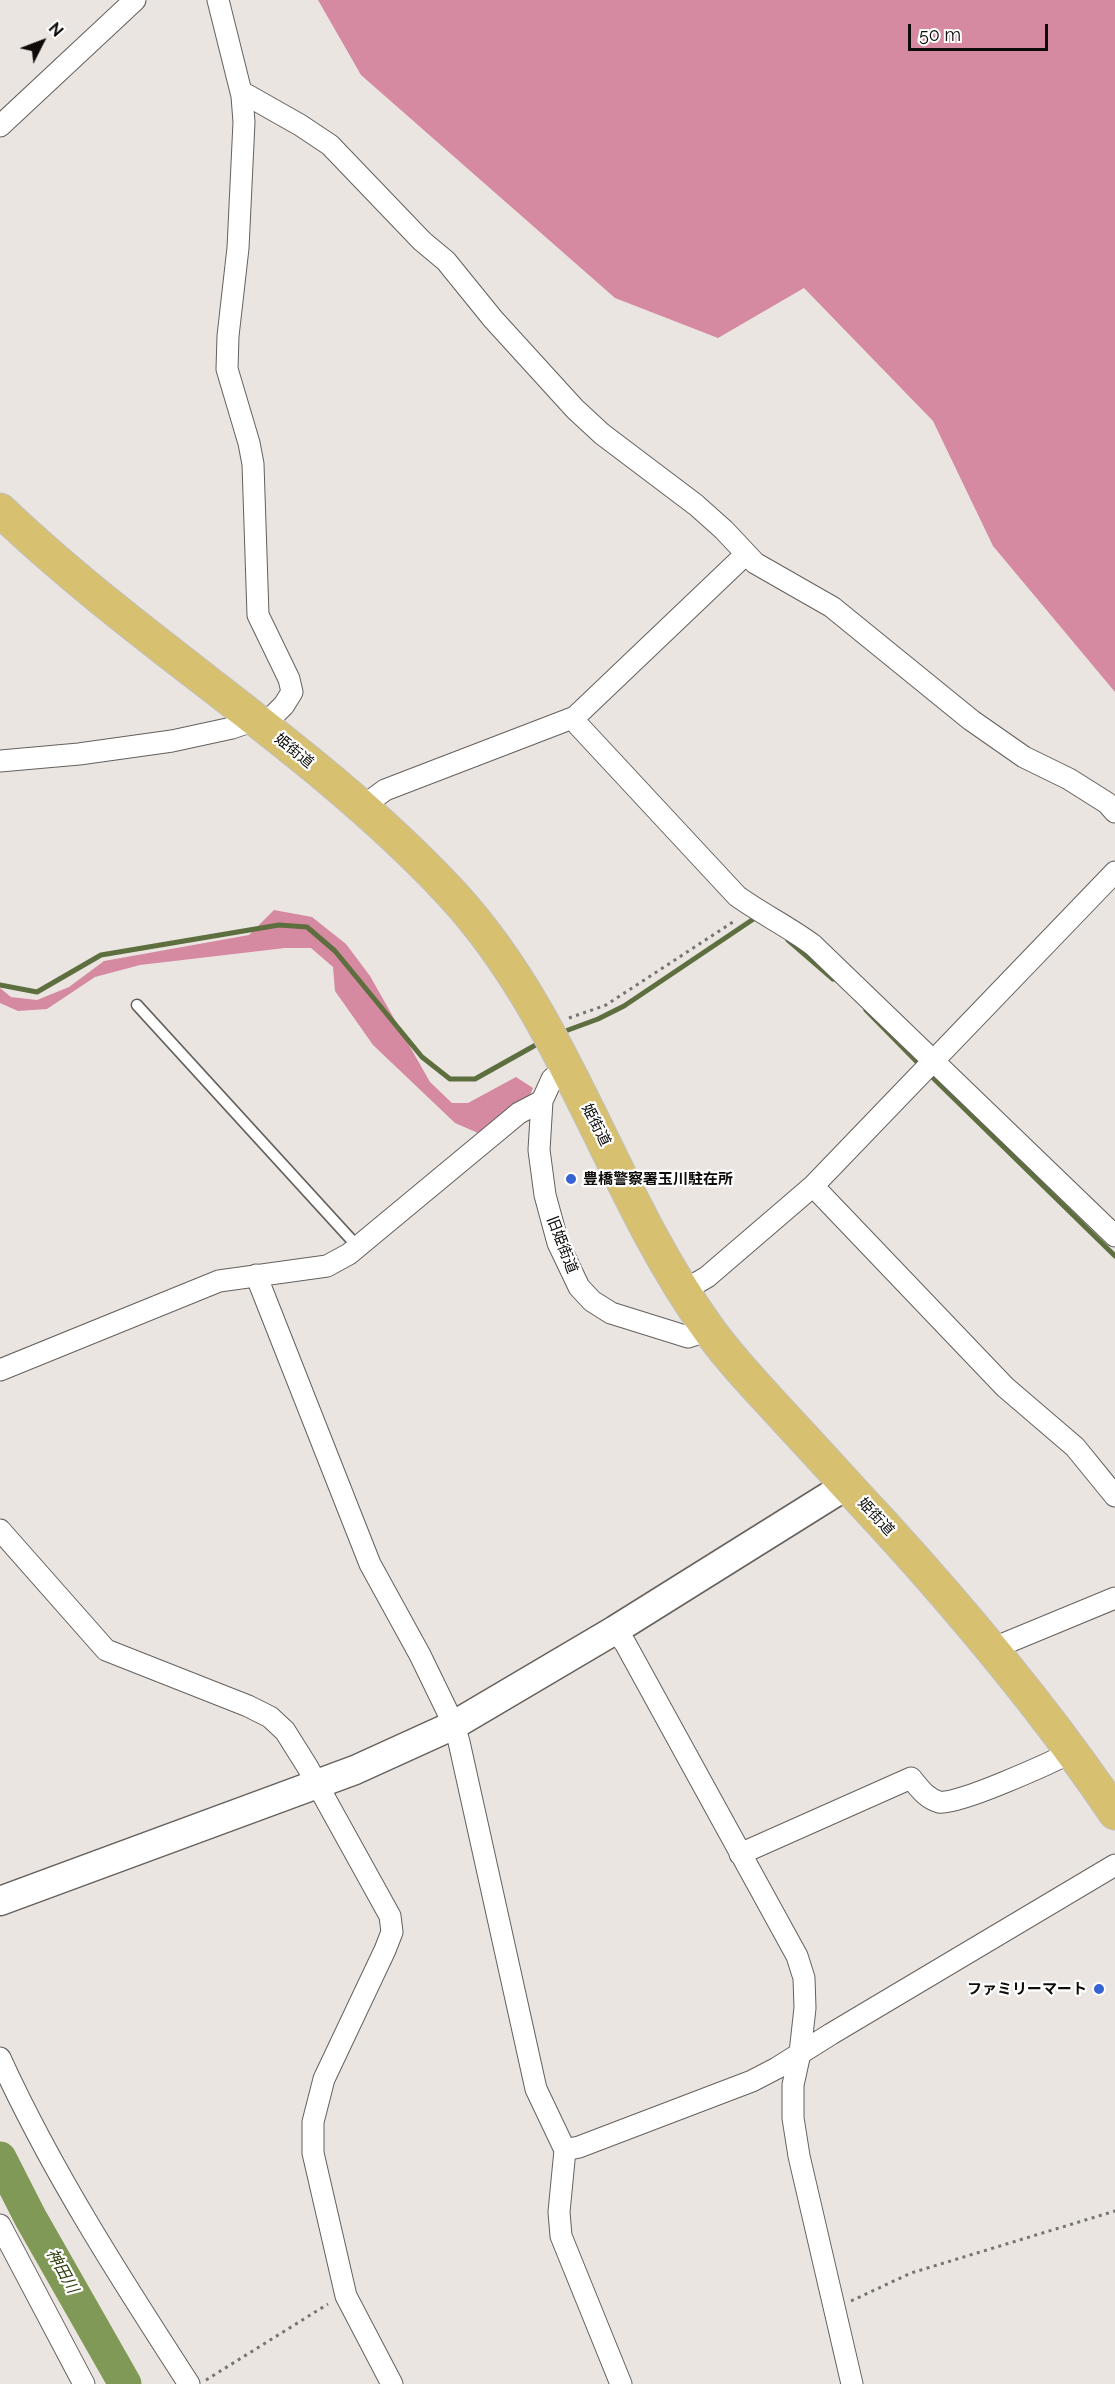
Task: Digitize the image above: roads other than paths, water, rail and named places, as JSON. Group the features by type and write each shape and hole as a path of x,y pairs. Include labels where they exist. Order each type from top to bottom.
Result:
{"highway":[{"name":"姫街道","path":"0,510 106,604 362,807 410,851 455,898 499,953 554,1043 663,1258 709,1330 753,1383 925,1570 995,1651 1073,1751 1115,1813"}],"street":[{"path":"0,126 135,0"},
{"path":"0,761 79,754 172,741 232,728 255,720 269,720 284,705 292,692 289,679 258,615 253,464 227,369 242,163 242,96 218,0"},
{"path":"242,96 247,96 300,125 336,151 422,241 446,261 494,319 575,409 602,434 696,506 724,530 755,563 832,607 971,720 1024,757 1069,779 1115,812"},
{"path":"362,807 386,790 575,717 746,554"},
{"path":"575,717 578,725 737,896 788,926 813,945 926,1067 1115,1236"},
{"path":"683,1291 707,1277 813,1186 1115,872"},
{"name":"旧姫街道","path":"554,1043 552,1079 542,1101 539,1150 544,1195 558,1244 579,1287 592,1301 611,1313 688,1337 709,1330"},
{"path":"0,1370 219,1281 327,1266 358,1247 519,1113 542,1101"},
{"path":"813,1186 1005,1387 1075,1447 1115,1496"},
{"path":"256,1275 370,1564 454,1725 536,2090 565,2150 559,2212 561,2236 621,2384"},
{"path":"0,1901 355,1770 454,1725 615,1630 847,1485"},
{"path":"0,1530 106,1650 248,1706 270,1718 285,1731 390,1916 392,1932 324,2079 313,2122 314,2153 346,2296 392,2384"},
{"path":"995,1651 1006,1643 1115,1598"},
{"path":"615,1630 625,1643 797,1956 804,1978 805,2008 800,2053 793,2085 793,2118 798,2156 852,2384"},
{"path":"740,1854 911,1778 926,1797 941,1803 962,1798 1057,1760 1073,1751"},
{"path":"565,2150 579,2147 752,2081 1115,1865"},
{"path":"0,2058 17,2095 83,2215 189,2384"},
{"path":"0,2225 84,2384"}],"lane":[{"path":"137,1005 358,1247"}],"waterway":[{"path":"560,1033 598,1019 624,1006 755,918 758,920"},
{"path":"0,985 37,992 101,955 279,925 307,927 335,951 422,1057 450,1079 475,1079 541,1042"},
{"path":"788,940 833,979"},
{"path":"866,1010 921,1066"},
{"path":"927,1072 1115,1256"},
{"name":"神田川","path":"0,2158 30,2217 125,2384"}],"place":[{"name":"豊橋警察署玉川駐在所","path":"571,1179"},
{"name":"ファミリーマート","path":"1099,1989"}]}
